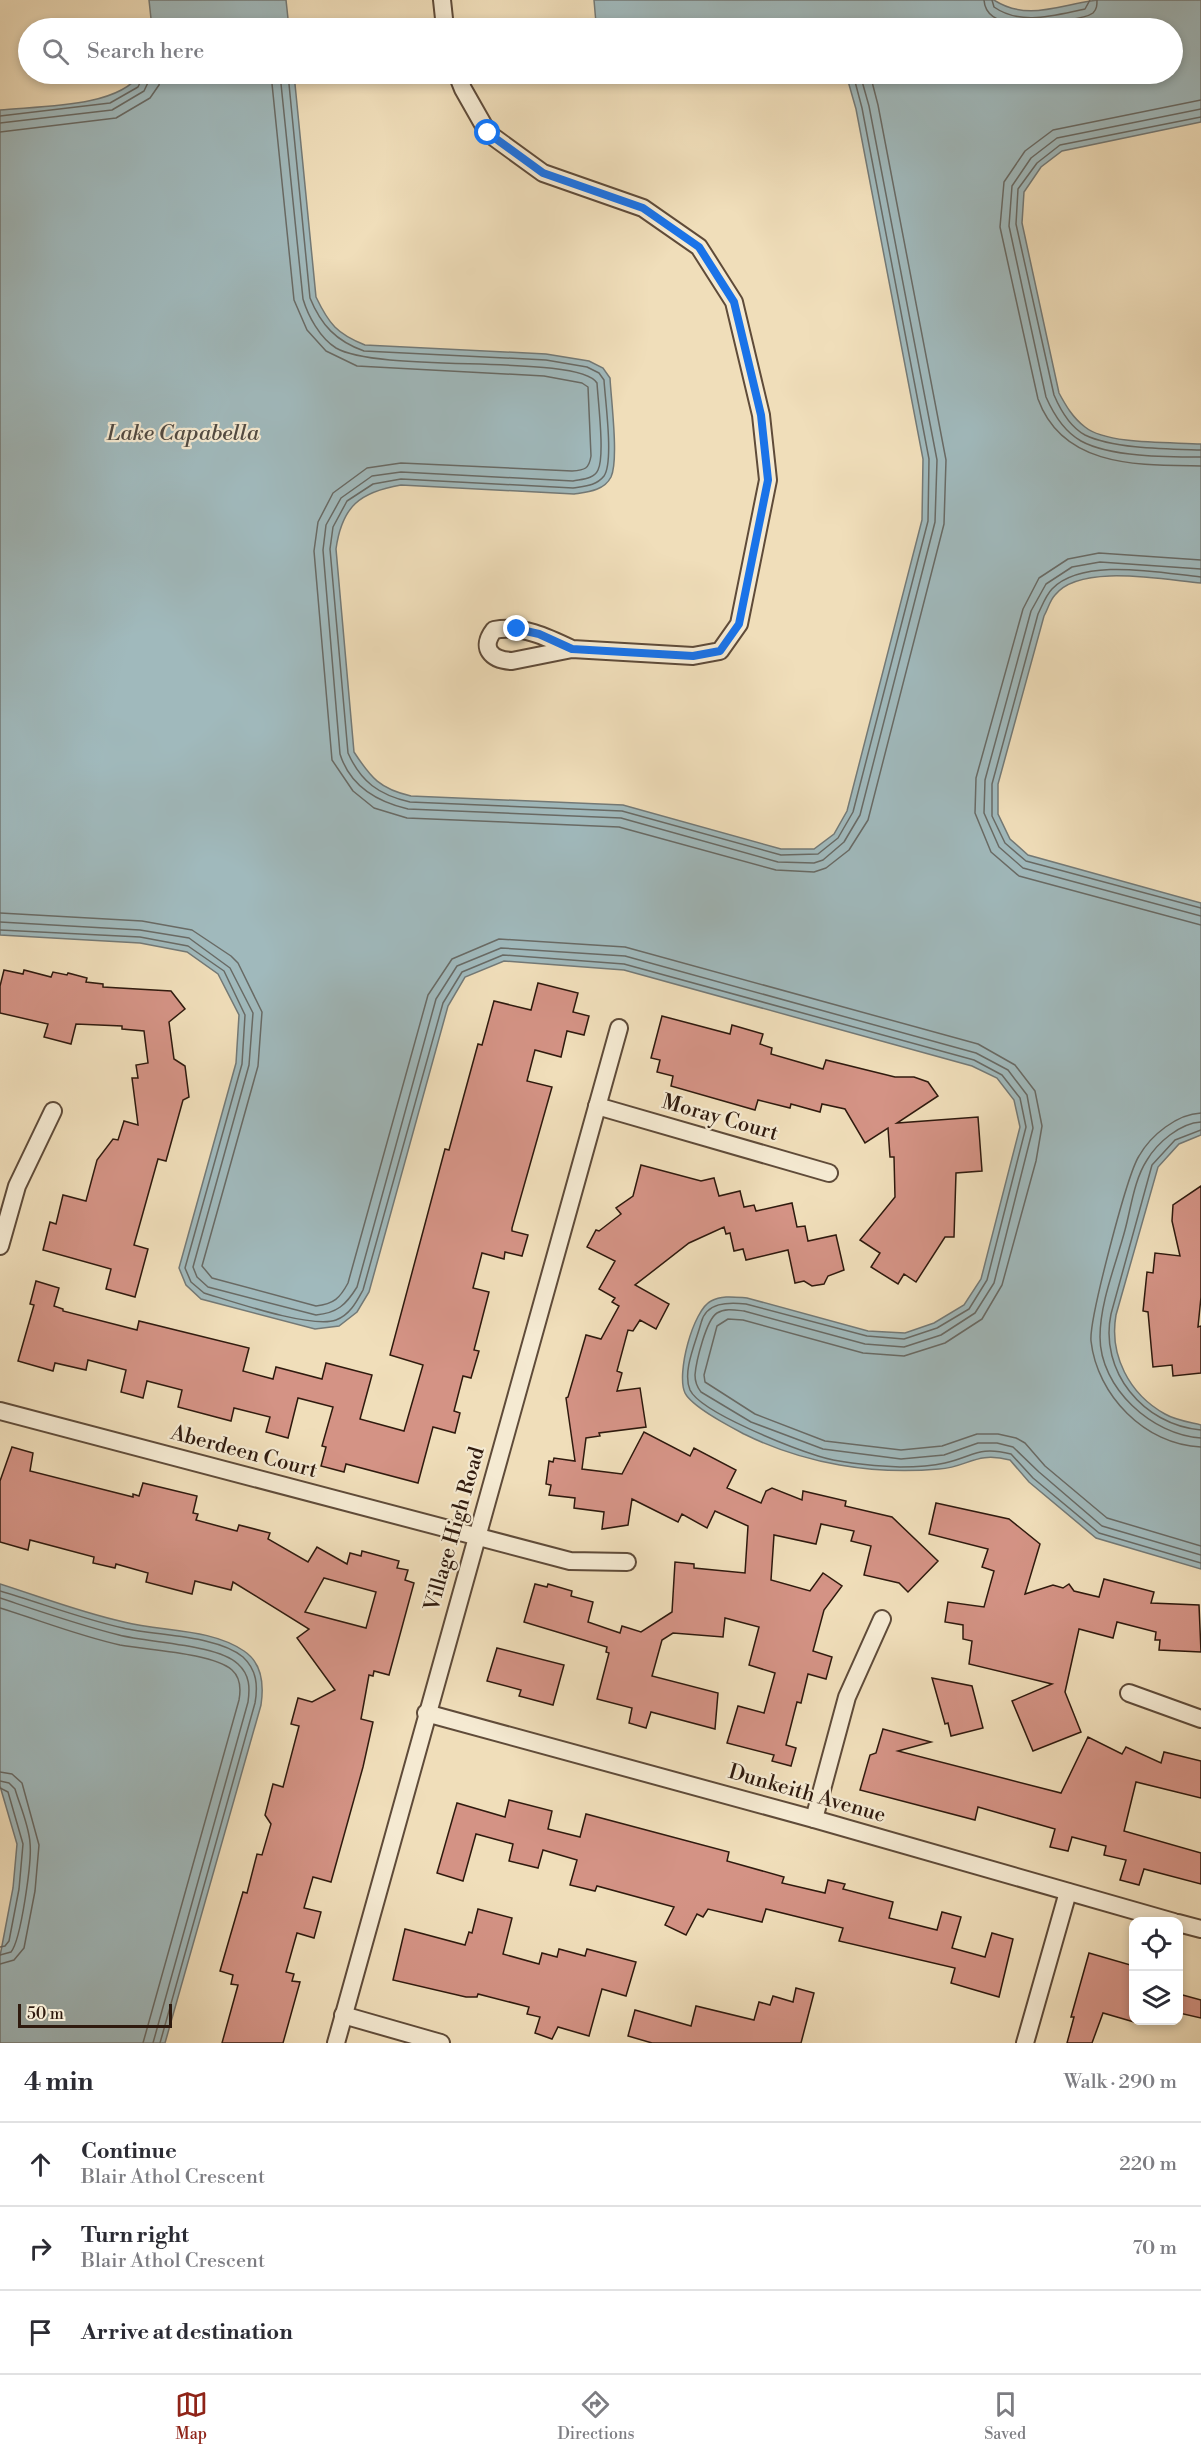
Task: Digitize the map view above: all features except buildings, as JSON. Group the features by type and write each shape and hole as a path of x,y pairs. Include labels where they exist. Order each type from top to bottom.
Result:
{"street":[{"path":"442,0 444,18"},
{"path":"461,84 488,133 543,173 643,208 699,247 734,302 761,415 768,480 739,624 720,651 693,656 572,649"},
{"name":"Village High Road","path":"336,2043 426,1713 619,1028"},
{"name":"Moray Court","path":"597,1106 830,1173"},
{"path":"0,1246 17,1186 53,1111"},
{"name":"Aberdeen Court","path":"0,1411 570,1561 627,1562"},
{"path":"814,1819 847,1697 882,1619"},
{"path":"1129,1693 1201,1719"},
{"name":"Dunkeith Avenue","path":"426,1713 814,1819 1156,1917"},
{"path":"1025,2043 1068,1892"},
{"path":"1183,1924 1201,1929"},
{"path":"343,2015 441,2043"}],"water":[{"path":"149,0 286,0 288,18 151,18"},
{"name":"Lake Capabella","path":"594,0 994,0 1019,10 1032,11 1098,0 1201,0 1201,122 1062,151 1041,167 1024,192 1022,223 1059,393 1073,416 1095,433 1108,437 1140,442 1201,444 1201,583 1146,577 1103,576 1083,579 1067,585 1055,595 1044,616 998,784 998,814 1010,839 1028,855 1201,903 1201,1135 1179,1144 1158,1167 1116,1315 1115,1330 1119,1359 1124,1372 1141,1396 1169,1416 1201,1425 1201,1569 1096,1538 1029,1482 1010,1460 988,1457 949,1468 889,1470 815,1460 744,1434 703,1410 685,1393 683,1372 692,1329 704,1307 715,1299 747,1298 868,1331 905,1333 934,1323 964,1305 981,1279 1020,1127 1014,1100 997,1078 972,1066 624,970 504,961 465,977 448,1006 369,1292 357,1312 339,1326 315,1329 201,1299 186,1285 179,1268 236,1063 239,1015 218,974 187,952 140,943 0,935 0,110 55,106 96,99 130,84 295,84 316,297 330,321 347,337 365,345 546,354 589,361 603,368 610,378 614,444 613,469 608,482 600,488 574,494 401,485 364,497 348,512 336,549 354,752 371,776 391,790 411,796 623,805 781,849 814,849 834,834 847,811 922,520 923,459 856,109 849,84 1183,84 1183,18 596,18"},
{"path":"0,1584 108,1618 216,1638 244,1651 258,1668 262,1682 261,1705 165,2043 0,2043 0,1956 13,1888 17,1844 0,1786"}],"route":[{"path":"488,133 543,173 643,208 699,247 734,302 761,415 768,480 739,624 720,651 693,656 572,649 539,634 517,629"}]}
